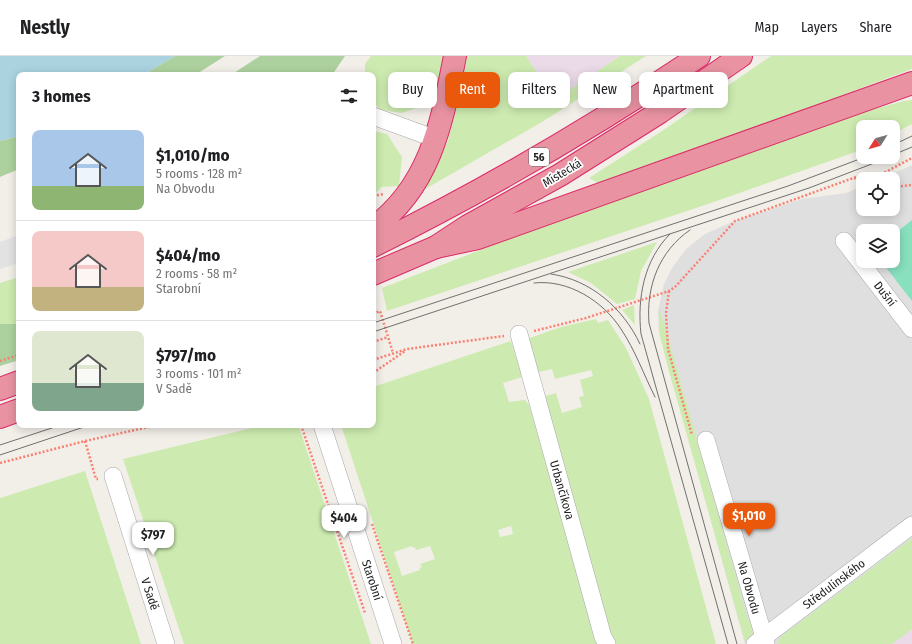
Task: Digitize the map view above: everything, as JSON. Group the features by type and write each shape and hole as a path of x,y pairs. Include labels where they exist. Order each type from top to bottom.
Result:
{"highway":[{"path":"376,226 389,216 407,196 436,139 442,120 455,56"},
{"name":"Místecká","path":"376,244 517,170 631,101 698,56"},
{"name":"Místecká","path":"376,273 436,247 468,226 517,200 611,143 741,56"},
{"path":"436,247 478,238 909,86"},
{"path":"0,389 16,383"},
{"path":"0,417 16,411"}],"street":[{"path":"376,117 436,139"},
{"name":"Dušní","path":"844,241 912,329"},
{"name":"Urbančíkova","path":"519,334 603,637 607,644"},
{"name":"Starobní","path":"323,428 393,644"},
{"name":"Na Obvodu","path":"706,440 761,642"},
{"name":"V Sadě","path":"113,476 166,644"},
{"name":"Středulinského","path":"761,642 912,525"}],"path":[{"path":"376,359 407,349 519,334 586,318 673,289 735,221 867,172 880,175 912,158"},
{"path":"900,186 912,185"},
{"path":"376,313 380,311 393,353"},
{"path":"376,341 388,337"},
{"path":"376,371 407,349"},
{"path":"0,361 16,356"},
{"path":"0,463 85,441 144,428"},
{"path":"302,428 365,614"},
{"path":"85,441 96,479"},
{"path":"372,523 413,644"}],"shaded area":[{"path":"526,56 620,56 596,72 578,72 578,84 570,90 570,72 537,72"},
{"path":"912,165 912,644 745,644 659,332 658,311 664,284 672,268 686,249 705,234 732,222 802,199 846,193 856,189 856,216 900,216 900,172 896,172"},
{"path":"16,236 16,264 0,269 0,242"},
{"path":"912,629 912,644 892,644"}],"green space":[{"path":"175,56 225,56 200,72 148,72"},
{"path":"260,56 345,56 334,72 236,72"},
{"path":"371,56 445,56 440,84 437,89 437,72 388,72 388,108 416,108 402,113 380,110 376,105 376,72 365,72 365,64"},
{"path":"467,56 526,56 537,72 508,72 508,108 564,108 420,192 448,141 455,108 500,108 500,72 463,72"},
{"path":"620,56 646,56 621,72 596,72"},
{"path":"771,56 912,56 912,69 601,185 589,178 695,108 728,108 728,86"},
{"path":"578,84 578,99 570,104 570,90"},
{"path":"912,100 912,124 900,130 900,120 856,120 856,151 711,203 387,311 382,288 558,220 867,111"},
{"path":"376,132 387,134 402,157 399,186 382,187 376,192"},
{"path":"16,137 16,170 0,177 0,141"},
{"path":"912,220 912,301 886,268 900,268 900,229"},
{"path":"657,242 641,271 635,299 617,304 591,283 568,272"},
{"path":"16,278 16,324 0,324 0,283"},
{"path":"634,305 635,325 622,310"},
{"path":"659,306 748,619 751,620 753,634 745,642 668,368 659,332"},
{"path":"596,319 598,323 608,320 626,348 649,399 716,644 615,644 606,629 542,397 556,393 562,413 582,407 579,397 584,396 580,380 593,376 591,370 555,379 552,369 535,373 527,339 561,327"},
{"path":"0,324 16,324 16,361 0,366"},
{"path":"511,341 522,377 503,383 509,402 525,400 529,405 598,644 413,644 342,428 376,428 376,386","holes":["511,526 513,534 500,537 498,530","412,546 413,548 415,547 416,550 430,546 435,559 420,564 422,567 419,568 420,570 402,576 394,552"]},
{"path":"252,428 299,428 371,644 184,644 123,459"},
{"path":"85,471 141,644 0,644 0,498"},
{"path":"912,538 912,629 892,644 778,644 779,638"}],"water":[{"path":"0,56 175,56 148,72 16,72 16,137 0,141"}],"tram line":[{"path":"900,142 912,136"},
{"path":"900,152 912,147"},
{"path":"376,322 788,186 856,160"},
{"path":"376,331 809,188 872,164"},
{"path":"690,230 670,248 657,271 652,283 649,323 737,644"},
{"path":"670,234 661,244 654,256 644,280 640,307 641,334 728,644"},
{"path":"551,274 566,277 579,282 604,298 625,319 640,344"},
{"path":"534,283 547,283 572,288 584,294 605,309 626,337 655,397"},
{"path":"0,445 52,428"},
{"path":"0,455 81,428"}]}
